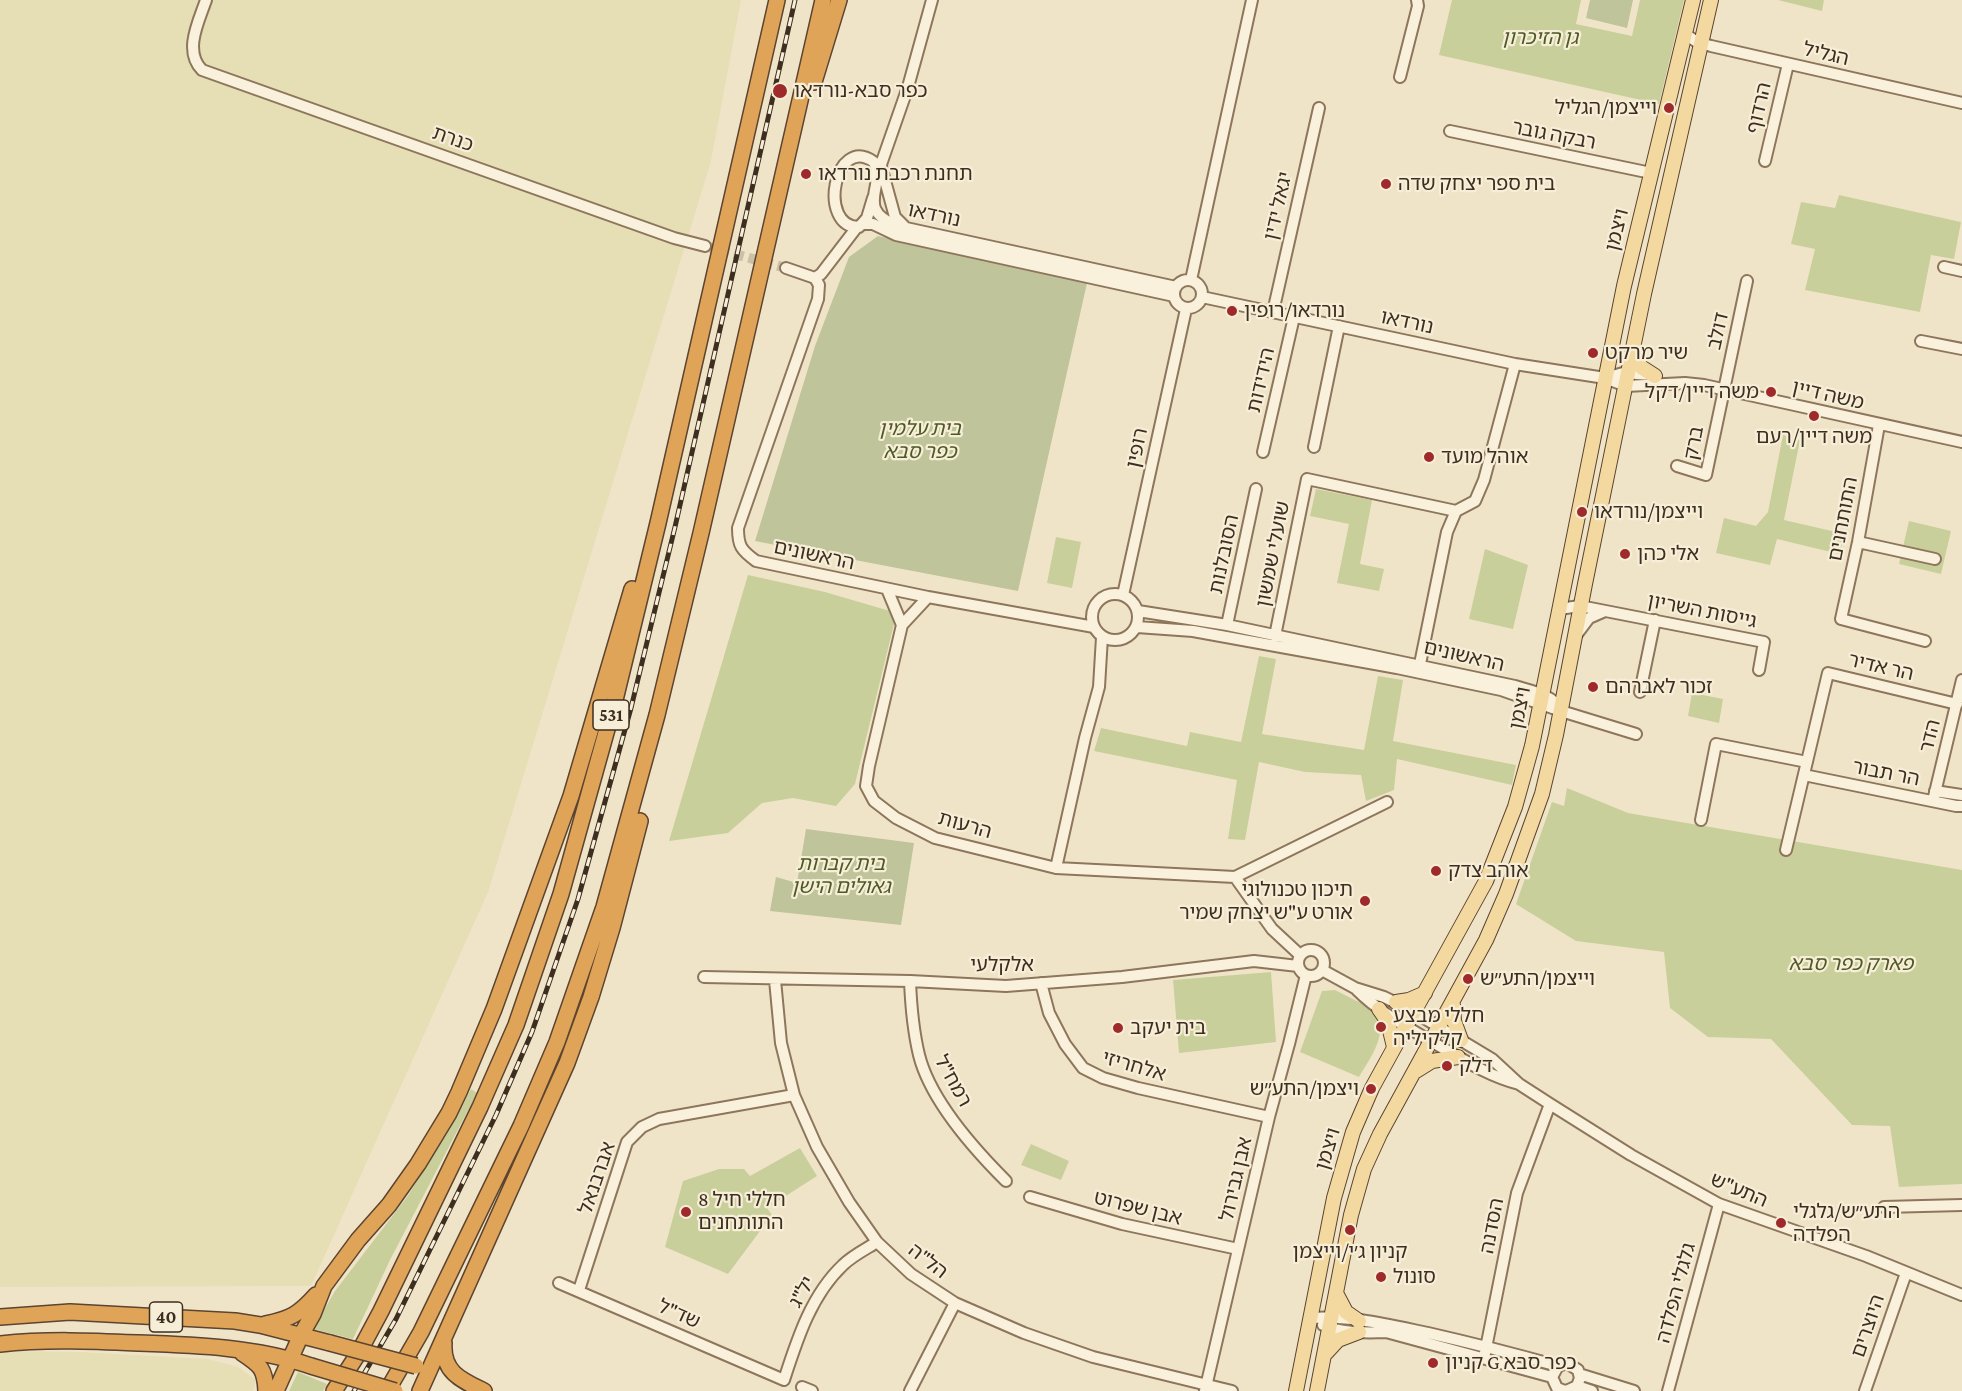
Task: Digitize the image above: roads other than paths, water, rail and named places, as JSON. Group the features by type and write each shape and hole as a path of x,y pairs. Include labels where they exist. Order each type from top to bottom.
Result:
{"highway":[{"path":"744,148 769,0"},
{"name":"531","path":"334,1391 363,1346 426,1221 497,1070 534,977 574,851 605,738 674,454 777,0"},
{"name":"531","path":"387,1391 421,1332 521,1126 576,992 604,907 657,715 701,533 823,0"},
{"path":"777,200 839,0"},
{"path":"260,1325 295,1316 324,1286 358,1240 389,1205 433,1139 459,1092 494,1009 571,796 674,454"},
{"path":"420,1391 423,1369 444,1339 567,1063 591,997 612,928 641,816 701,533"},
{"path":"276,1391 324,1286"},
{"name":"40","path":"0,1317 70,1312 236,1321 301,1335 423,1369 478,1391"},
{"path":"444,1339 443,1353 453,1373 484,1391"},
{"name":"40","path":"0,1344 81,1340 191,1345 237,1350 290,1359 395,1391"},
{"path":"237,1350 258,1364 265,1373 267,1391"}],"main road":[{"name":"ויצמן","path":"1296,1391 1346,1151 1362,1108 1471,911 1497,856 1523,783 1628,267 1693,0"},
{"name":"ויצמן","path":"1317,1391 1351,1215 1364,1168 1380,1134 1440,1027 1498,916 1542,794 1562,706 1580,606 1653,254 1711,0"},
{"path":"1633,352 1641,367 1655,376"},
{"path":"1396,1002 1425,993"},
{"path":"1454,1001 1454,1021 1461,1040"},
{"path":"1379,1009 1388,1022 1394,1047"},
{"path":"1414,1072 1432,1061 1458,1057"},
{"path":"1325,1354 1338,1340 1364,1329 1346,1312 1336,1293"}],"street":[{"name":"כנרת","path":"206,0 194,37 194,59 202,70 674,238 705,246"},
{"path":"786,268 815,278 821,274 870,212 877,176 908,87 932,0"},
{"path":"1191,280 1251,0"},
{"path":"1400,77 1418,6 1417,0"},
{"name":"הגליל","path":"1685,34 1701,44 1962,103"},
{"name":"הרדוף","path":"1765,161 1788,64"},
{"name":"יגאל ידין","path":"1273,312 1319,108"},
{"name":"רבקה גובר","path":"1450,131 1651,173"},
{"path":"838,250 843,232 843,221 838,216 834,202 843,163 853,157 869,158 876,164 877,176"},
{"path":"881,164 895,217 906,228"},
{"name":"נורדאו","path":"873,198 876,209 884,219 906,228 992,245 1175,292"},
{"name":"נורדאו","path":"843,221 860,226 873,224 896,235 1175,292"},
{"path":"1944,267 1962,271"},
{"name":"הראשונים","path":"815,278 819,285 818,299 738,528 738,539 743,551 756,561 887,589 1094,627"},
{"path":"1191,280 1201,288 1202,297 1195,307 1186,309 1178,304 1175,292 1182,281 1191,280"},
{"name":"דולב","path":"1724,388 1747,281"},
{"name":"נורדאו","path":"1202,297 1515,364 1605,378"},
{"name":"רופין","path":"1123,595 1186,309"},
{"name":"הידידות","path":"1263,452 1294,317"},
{"path":"1314,447 1339,326"},
{"path":"1921,341 1962,349"},
{"path":"1420,664 1448,532 1456,511 1475,501 1484,480 1515,364"},
{"name":"משה דיין","path":"1628,380 1655,376 1686,383"},
{"name":"משה דיין","path":"1605,378 1686,383 1724,388 1962,442"},
{"name":"ברק","path":"1677,466 1706,475 1724,388"},
{"name":"התותחנים","path":"1879,425 1858,542 1841,619 1925,641"},
{"name":"שועלי שמשון","path":"1275,636 1307,479 1456,511"},
{"name":"הסובלנות","path":"1227,625 1256,489"},
{"path":"1858,542 1935,559"},
{"path":"887,589 902,625"},
{"path":"1116,594 1123,595 1130,598 1138,611 1137,627 1125,638 1118,640 1102,636 1094,627 1093,612 1101,598 1116,594"},
{"name":"הרעות","path":"928,597 902,625 866,786 874,801 896,818 935,838 1056,868 1235,877 1387,802"},
{"name":"גייסות השריון","path":"1559,609 1580,606 1606,610 1764,642 1759,670"},
{"path":"1574,640 1589,618 1606,610"},
{"name":"הראשונים","path":"1138,611 1227,625 1420,664 1515,686 1541,699"},
{"path":"1640,692 1656,620"},
{"name":"הראשונים","path":"1137,627 1193,631 1284,646 1501,690 1562,706"},
{"path":"1056,868 1099,687 1102,636"},
{"name":"הר אדיר","path":"1786,849 1828,673 1957,704"},
{"name":"הדר","path":"1934,796 1961,692 1962,680"},
{"path":"1562,706 1584,719 1636,734"},
{"path":"1701,820 1716,744 1807,762"},
{"name":"הר תבור","path":"1804,775 1934,796 1962,806"},
{"name":"הר תבור","path":"1934,796 1962,795"},
{"path":"1235,877 1301,966 1316,976 1322,970 1355,988 1396,1002 1440,1027"},
{"name":"אלקלעי","path":"704,977 910,981 1006,986 1122,977 1254,961 1301,966 1310,950 1318,952 1324,961 1322,970"},
{"name":"אבן גבירול","path":"1206,1388 1269,1117 1289,1044 1301,966"},
{"name":"הל\"ה","path":"775,980 781,1043 794,1095 822,1156 849,1202 877,1242 911,1274 955,1303 1024,1333 1093,1357 1206,1388 1232,1391"},
{"name":"רמח\"ל","path":"910,981 912,1021 917,1048 933,1089 960,1130 1006,1181"},
{"name":"אלחריזי","path":"1041,984 1049,1013 1065,1044 1083,1068 1103,1078 1138,1088 1269,1117"},
{"path":"1355,988 1379,1009 1406,1026"},
{"name":"התע\"ש","path":"1406,1026 1492,1076 1519,1084"},
{"name":"התע\"ש","path":"1440,1027 1501,1066 1519,1084 1550,1104 1631,1155 1719,1204 1962,1295"},
{"name":"אברבנאל","path":"579,1290 627,1142 642,1127 659,1119 794,1095"},
{"name":"הסדנה","path":"1486,1352 1517,1192 1550,1104"},
{"name":"אבן שפרוט","path":"1030,1197 1122,1224 1238,1249"},
{"name":"גלגלי הפלדה","path":"1668,1391 1719,1204"},
{"path":"1884,1207 1962,1205"},
{"name":"יל\"ג","path":"784,1380 800,1333 814,1303 828,1282 843,1264 877,1242"},
{"name":"היוצרים","path":"1865,1391 1906,1273"},
{"name":"שד\"ל","path":"559,1283 784,1380"},
{"path":"910,1391 955,1303"},
{"path":"1310,1318 1558,1366 1571,1364 1580,1374 1634,1391"},
{"path":"1364,1329 1386,1324"},
{"path":"1364,1329 1386,1324 1486,1352 1552,1377 1557,1388 1566,1391 1577,1386 1592,1391"},
{"path":"1552,1377 1558,1366"},
{"path":"1577,1386 1580,1374"}],"tunnel":[{"path":"705,246 786,268"}],"railway":[{"path":"354,1391 396,1319 496,1115 532,1032 578,899 631,708 675,527 795,0"}],"place":[{"name":"כפר סבא-נורדאו","path":"780,91"},
{"name":"וייצמן/הגליל","path":"1669,108"},
{"name":"תחנת רכבת נורדאו","path":"806,174"},
{"name":"בית ספר יצחק שדה","path":"1386,184"},
{"name":"נורדאו/רופין","path":"1232,311"},
{"name":"שיר מרקט","path":"1593,353"},
{"name":"משה דיין/דקל","path":"1771,392"},
{"name":"משה דיין/רעם","path":"1814,416"},
{"name":"אוהל מועד","path":"1429,457"},
{"name":"וייצמן/נורדאו","path":"1582,512"},
{"name":"אלי כהן","path":"1625,554"},
{"name":"זכור לאברהם","path":"1593,687"},
{"name":"אוהב צדק","path":"1436,871"},
{"name":"תיכון טכנולוגי אורט ע\"ש יצחק שמיר","path":"1365,901"},
{"name":"וייצמן/התע״ש","path":"1468,979"},
{"name":"חללי מבצע קלקיליה","path":"1381,1027"},
{"name":"בית יעקב","path":"1118,1028"},
{"name":"דלק","path":"1447,1066"},
{"name":"ויצמן/התע״ש","path":"1371,1089"},
{"name":"8 חללי חיל התותחנים","path":"686,1212"},
{"name":"התע״ש/גלגלי הפלדה","path":"1781,1223"},
{"name":"קניון ג׳י/וייצמן","path":"1350,1230"},
{"name":"סונול","path":"1381,1277"},
{"name":"קניון G כפר סבא","path":"1433,1363"}],"park label":[{"name":"גן הזיכרון","path":"1540,38"},
{"name":"בית עלמין כפר סבא","path":"920,440"},
{"name":"בית קברות גאולים הישן","path":"841,876"},
{"name":"פארק כפר סבא","path":"1851,964"}]}
